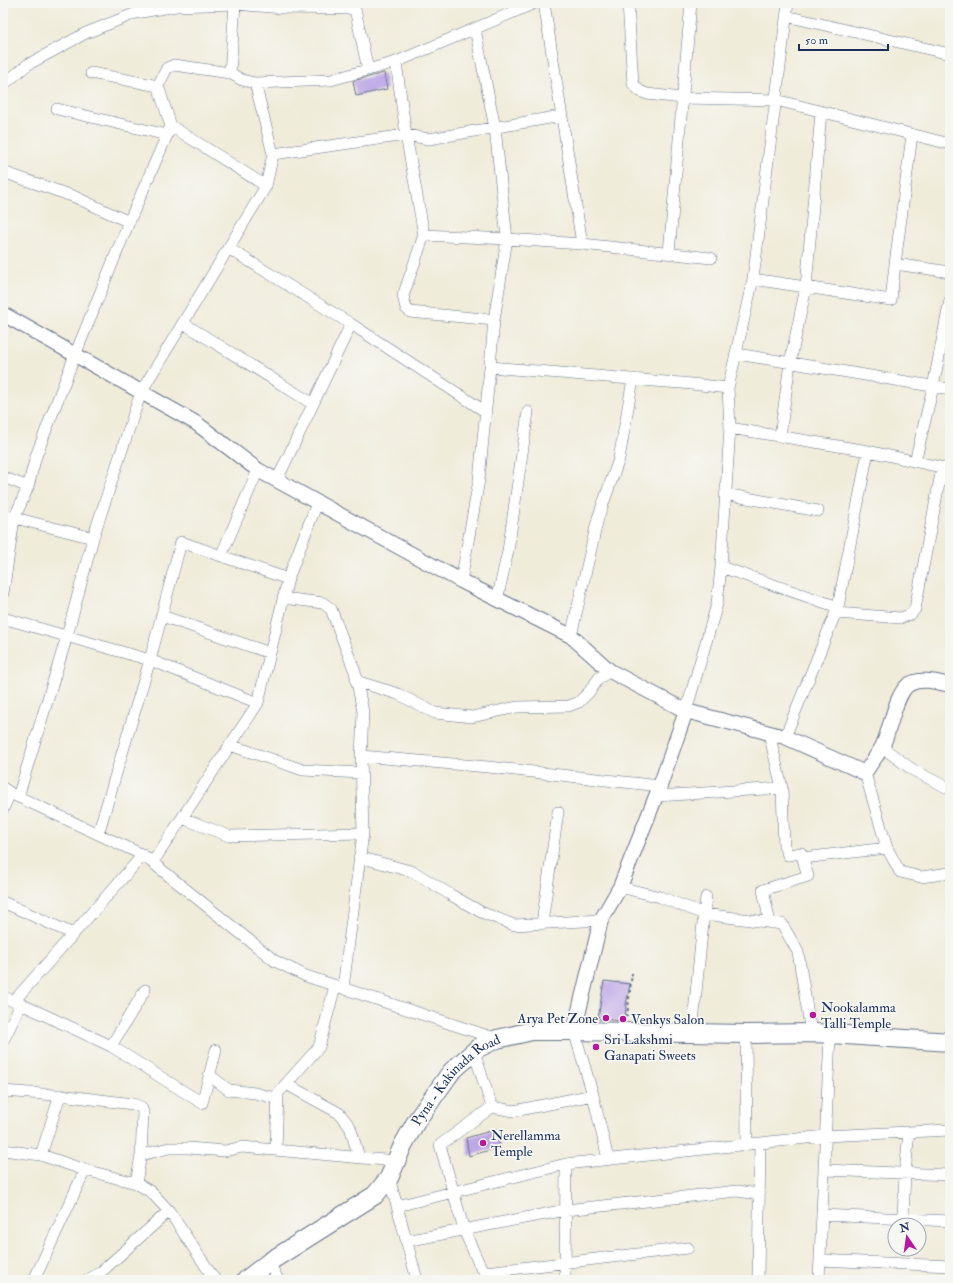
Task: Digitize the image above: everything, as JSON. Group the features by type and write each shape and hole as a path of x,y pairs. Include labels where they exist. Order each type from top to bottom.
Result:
{"main road":[{"name":"Pyna - Kakinada Road","path":"246,1280 269,1262 375,1194 388,1178 403,1145 417,1120 451,1072 478,1048 497,1039 532,1031 574,1031 746,1034 811,1033 950,1042"}],"street":[{"path":"3,593 14,519 28,486 36,456 129,222 169,130 158,86 167,68 174,65 230,73 242,80 255,83 331,80 396,62 536,3"},
{"path":"544,3 582,244"},
{"path":"628,3 633,84 640,91 647,94 682,98 776,100 950,144"},
{"path":"669,253 691,3"},
{"path":"608,1159 593,1095 574,1031 600,920 620,887 659,791 686,711 717,604 730,428 728,388 753,279 788,3"},
{"path":"3,85 28,65 80,37 136,12 176,6 214,4 354,6 368,70"},
{"path":"230,73 235,4"},
{"path":"786,16 950,54"},
{"path":"461,581 479,480 494,320 507,239 495,128 475,29"},
{"path":"396,62 406,135 424,235 403,296 406,308 410,312 494,320"},
{"path":"91,73 158,86"},
{"path":"3,809 67,636 93,538 141,392 266,186 273,154 255,83"},
{"path":"57,110 169,130 266,186"},
{"path":"780,436 790,363 806,287 821,112"},
{"path":"273,154 406,135 429,140 561,116"},
{"path":"753,279 891,300 912,135"},
{"path":"3,172 75,197 129,222"},
{"path":"424,235 582,244 711,258"},
{"path":"228,248 351,324 486,412"},
{"path":"895,264 950,272"},
{"path":"915,462 933,387 950,300"},
{"path":"3,314 196,423 258,470 461,581 571,636 610,671 686,711 785,737 864,772 887,848 900,872 920,877 950,873"},
{"path":"183,323 313,404"},
{"path":"277,480 351,324"},
{"path":"737,354 950,389"},
{"path":"490,366 728,388"},
{"path":"571,636 598,518 618,459 632,379"},
{"path":"497,600 508,551 528,412"},
{"path":"721,566 837,610 901,618 911,614 915,609 946,468 868,451 730,428"},
{"path":"785,737 837,610 868,451"},
{"path":"221,556 258,470"},
{"path":"3,477 28,486"},
{"path":"725,494 818,511"},
{"path":"153,862 258,703 288,579 317,503"},
{"path":"3,515 93,538"},
{"path":"98,834 150,660 182,542 288,579"},
{"path":"276,1150 278,1093 319,1047 339,987 363,833 361,756 363,712 354,672 331,609 323,603 283,598"},
{"path":"162,616 270,653"},
{"path":"3,618 150,660 258,703"},
{"path":"356,681 398,694 435,713 472,717 517,707 569,706 579,702 589,692 599,678 610,671"},
{"path":"864,772 882,746 901,693 908,685 916,682 929,681 950,685"},
{"path":"769,733 782,788 784,846 788,855 801,853 808,876 763,890 770,923"},
{"path":"230,745 303,770 361,772"},
{"path":"882,746 913,770 946,787 950,787"},
{"path":"361,756 488,767 659,791 782,788"},
{"path":"10,792 143,855 275,961 306,976 497,1039"},
{"path":"542,923 558,812"},
{"path":"182,818 229,836 363,833"},
{"path":"802,858 887,848"},
{"path":"3,1041 12,1000 143,855"},
{"path":"359,857 414,872 475,909 514,925 600,920"},
{"path":"620,887 660,897 704,914 782,924 798,952 811,1033"},
{"path":"692,1033 706,897"},
{"path":"3,902 73,934"},
{"path":"111,1046 145,990"},
{"path":"12,1000 111,1046 202,1104 216,1050"},
{"path":"746,1034 747,1144"},
{"path":"819,1280 830,1035"},
{"path":"474,1052 492,1107"},
{"path":"210,1075 229,1090 255,1093 278,1099"},
{"path":"286,1084 339,1114 350,1127 359,1158"},
{"path":"3,1091 60,1095 133,1104 141,1107 143,1112 141,1155 136,1182"},
{"path":"41,1155 60,1095"},
{"path":"593,1095 514,1111 492,1107 440,1145 464,1230 480,1266 487,1276 565,1262 688,1248"},
{"path":"397,1206 566,1164 825,1136 950,1130"},
{"path":"903,1217 909,1132"},
{"path":"758,1280 760,1143"},
{"path":"141,1155 169,1148 226,1151 242,1148 396,1161"},
{"path":"3,1150 41,1155 85,1170 136,1182 151,1192 169,1211 215,1280"},
{"path":"565,1280 566,1164"},
{"path":"34,1280 85,1170"},
{"path":"824,1170 950,1175"},
{"path":"388,1178 417,1280"},
{"path":"406,1241 566,1210 737,1191 759,1194"},
{"path":"88,1280 101,1272 169,1211"},
{"path":"822,1215 887,1218"},
{"path":"927,1220 950,1221"},
{"path":"820,1260 950,1266"},
{"path":"269,1262 278,1280"}],"path":[{"path":"626,1032 632,973"}],"building":[{"path":"384,73 387,89 356,96 353,81"},
{"path":"604,981 630,984 625,1021 598,1019"},
{"name":"Nerellamma Temple","path":"497,1129 500,1147 469,1156 466,1138"}],"place":[{"name":"Nookalamma Talli Temple","path":"813,1015"},
{"name":"Arya Pet Zone","path":"606,1018"},
{"name":"Venkys Salon","path":"623,1019"},
{"name":"Sri Lakshmi Ganapati Sweets","path":"596,1047"},
{"name":"Nerellamma Temple","path":"483,1143"}]}
